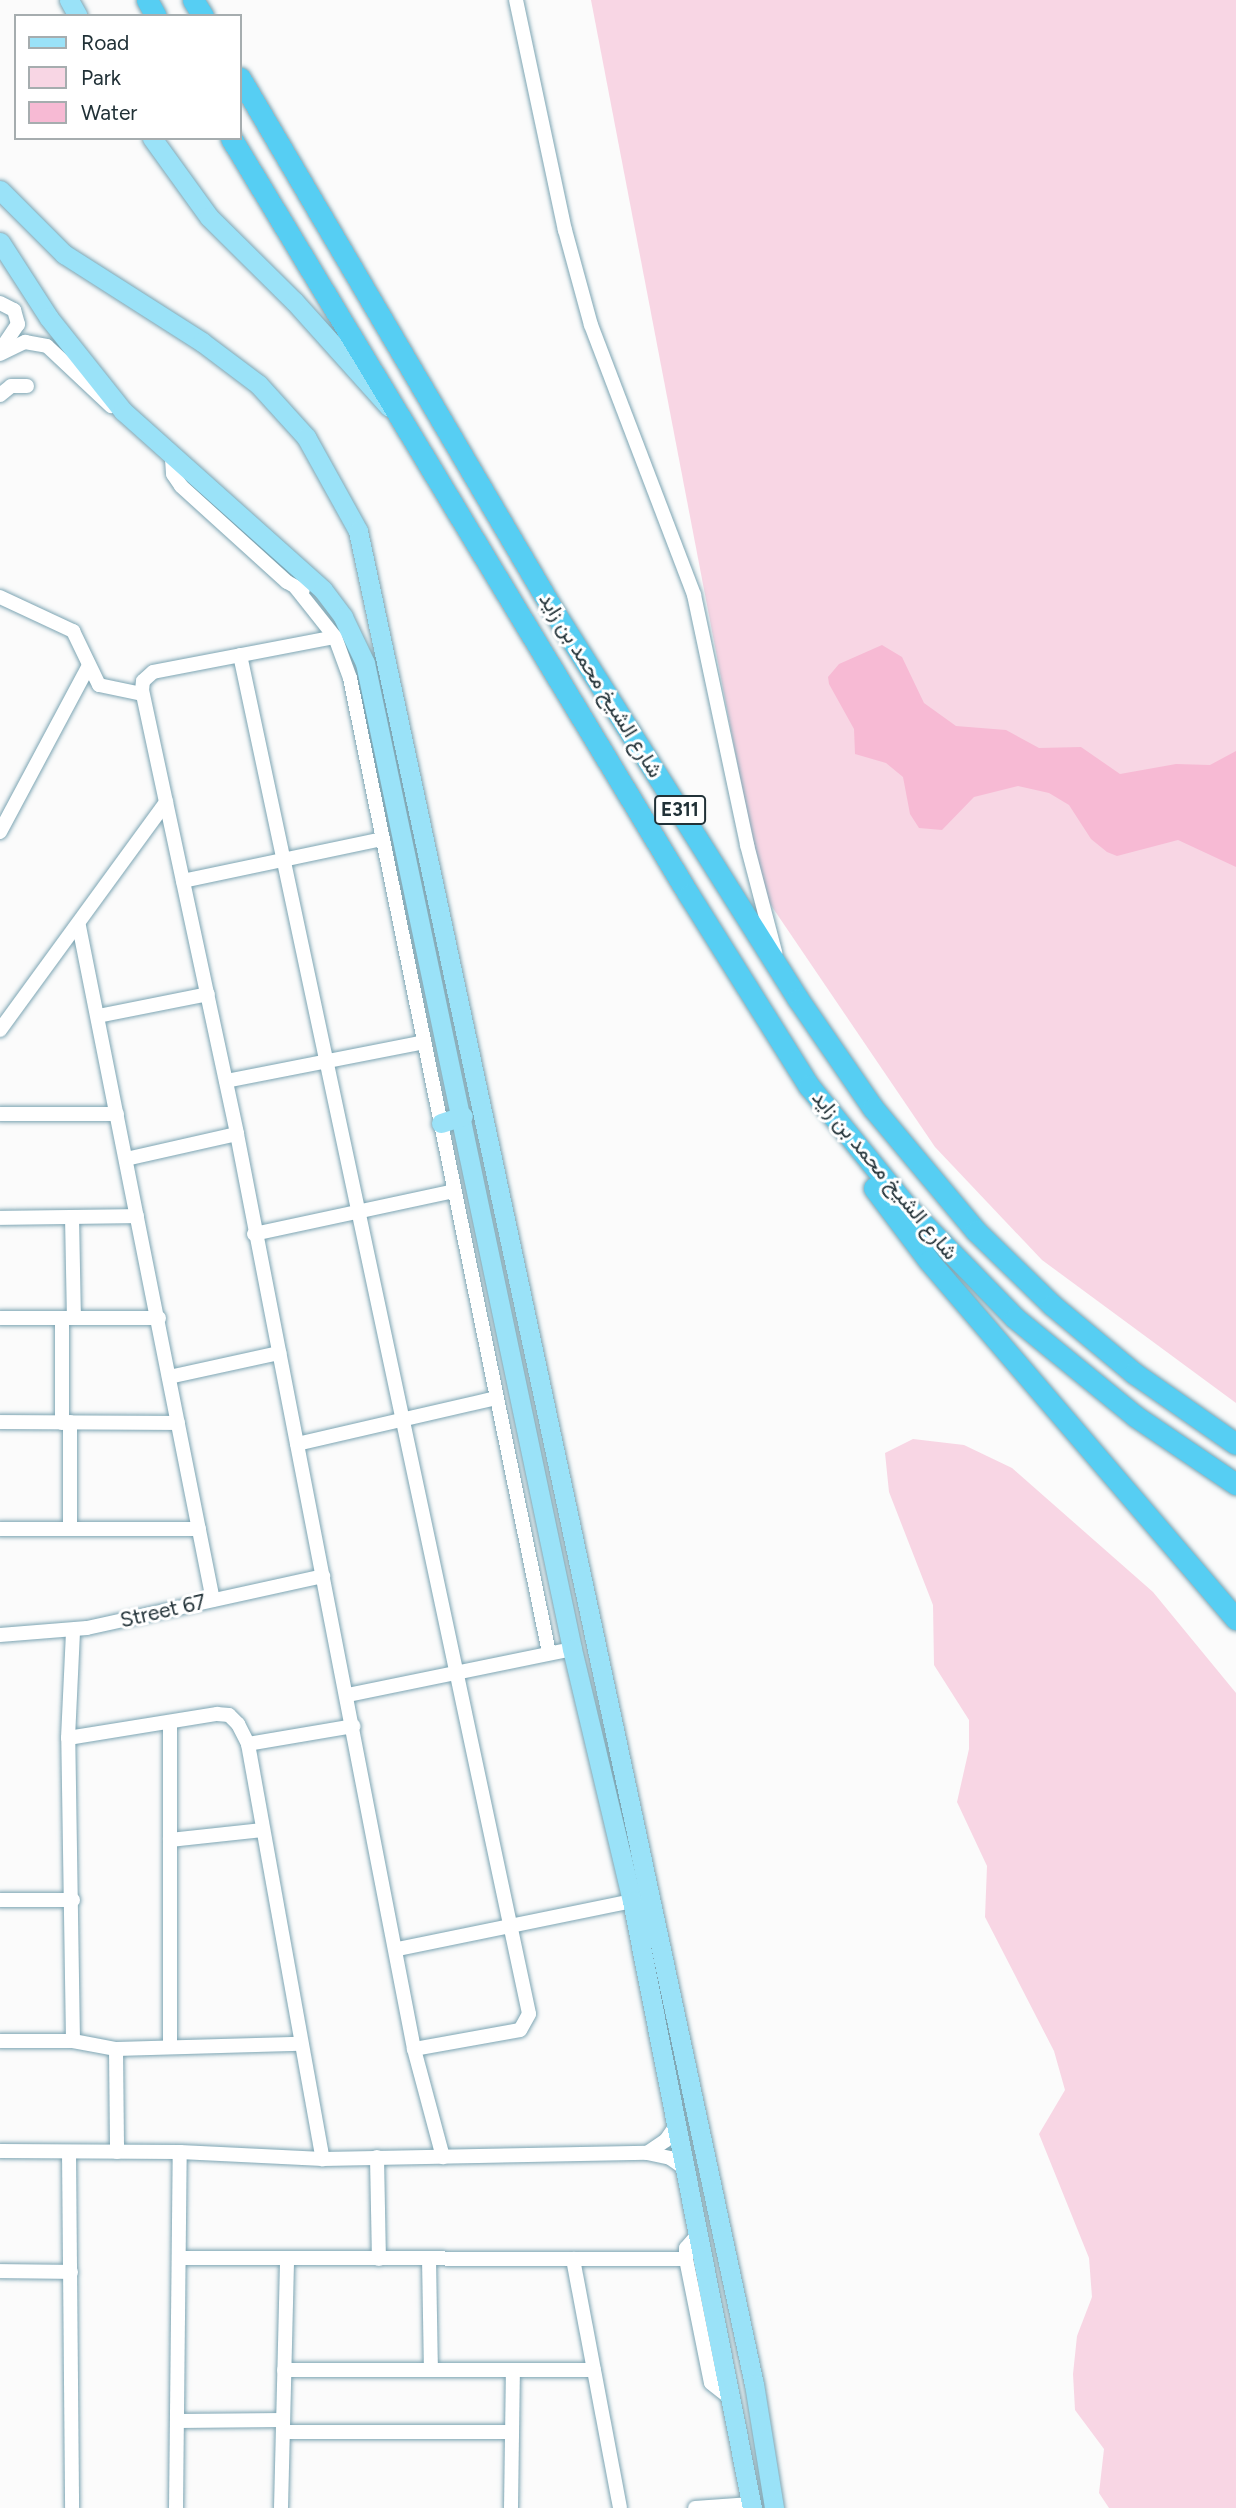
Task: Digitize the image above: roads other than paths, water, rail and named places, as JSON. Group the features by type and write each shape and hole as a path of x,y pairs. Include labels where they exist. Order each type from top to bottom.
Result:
{"highway":[{"name":"شارع الشيخ محمد بن زايد","path":"242,81 553,610 778,966 873,1108 976,1231 1093,1340 1236,1444"},
{"name":"شارع الشيخ محمد بن زايد","path":"232,140 809,1086 907,1207 1015,1318 1135,1416 1236,1484"},
{"path":"809,1086 873,1185 929,1261 1236,1619"}],"main road":[{"path":"153,140 209,217 399,415"},
{"path":"0,190 65,254 202,342 258,384 306,437 344,498 358,531 749,2358 774,2508"},
{"path":"0,242 68,344 137,427 323,590 352,632 369,679 462,1109 572,1648 632,1901 700,2232 751,2506"},
{"path":"439,1114 462,1109"}],"street":[{"path":"516,0 565,230 591,325 694,595 747,845 778,966"},
{"path":"0,303 13,310 18,324 0,352"},
{"path":"0,352 25,342 47,346 137,427"},
{"path":"0,395 11,386 27,386"},
{"path":"172,459 173,474 181,486 296,588 335,637 350,678 549,1653"},
{"path":"296,588 323,590"},
{"path":"0,597 74,631 85,647 88,667 103,688 142,694"},
{"path":"335,637 153,672 143,681 142,694 237,1134 254,1234 398,1949 414,2049 443,2157"},
{"path":"240,655 329,1061 455,1673 529,2014 525,2027 414,2049"},
{"path":"0,832 88,667"},
{"path":"0,1030 79,926 166,802"},
{"path":"183,881 383,839"},
{"path":"79,926 213,1600"},
{"path":"98,1016 208,994"},
{"path":"226,1082 425,1042"},
{"path":"0,1114 117,1114"},
{"path":"126,1159 237,1134"},
{"path":"254,1234 454,1191"},
{"path":"0,1218 137,1216"},
{"path":"70,1528 66,1423 72,1217"},
{"path":"0,1318 159,1318"},
{"path":"169,1377 279,1353"},
{"path":"297,1444 497,1398"},
{"path":"0,1422 178,1423"},
{"path":"0,1529 199,1529"},
{"name":"Street 67","path":"0,1635 73,1630 323,1576"},
{"path":"73,1630 68,1738 73,1900 73,2041"},
{"path":"348,1695 572,1648"},
{"path":"68,1738 170,1724 223,1713 234,1719 248,1744 261,1830 283,1928 300,2044 323,2159"},
{"path":"170,1724 170,2044"},
{"path":"248,1744 353,1726"},
{"path":"170,1840 261,1830"},
{"path":"0,1900 73,1900"},
{"path":"398,1949 632,1901"},
{"path":"0,2041 73,2041 116,2049 170,2044 300,2044"},
{"path":"116,2049 117,2152"},
{"path":"647,2153 666,2140 678,2123"},
{"path":"0,2151 180,2152 323,2159 647,2153 670,2158 688,2171"},
{"path":"69,2151 72,2508"},
{"path":"176,2508 180,2152"},
{"path":"377,2157 379,2259"},
{"path":"700,2232 686,2248 687,2259 711,2383 729,2397"},
{"path":"180,2258 687,2259"},
{"path":"281,2508 287,2258"},
{"path":"429,2259 431,2370"},
{"path":"573,2259 620,2508"},
{"path":"0,2272 71,2272"},
{"path":"284,2370 594,2370"},
{"path":"511,2508 513,2370"},
{"path":"178,2421 512,2432"},
{"path":"695,2508 751,2506"}],"water":[{"path":"882,645 902,657 924,703 956,726 1006,730 1039,748 1081,747 1120,774 1176,764 1210,765 1236,751 1236,867 1178,840 1117,856 1107,852 1091,839 1069,805 1049,793 1018,786 974,797 942,830 919,828 910,814 903,777 886,763 855,754 854,729 829,684 828,677 839,664"}]}
